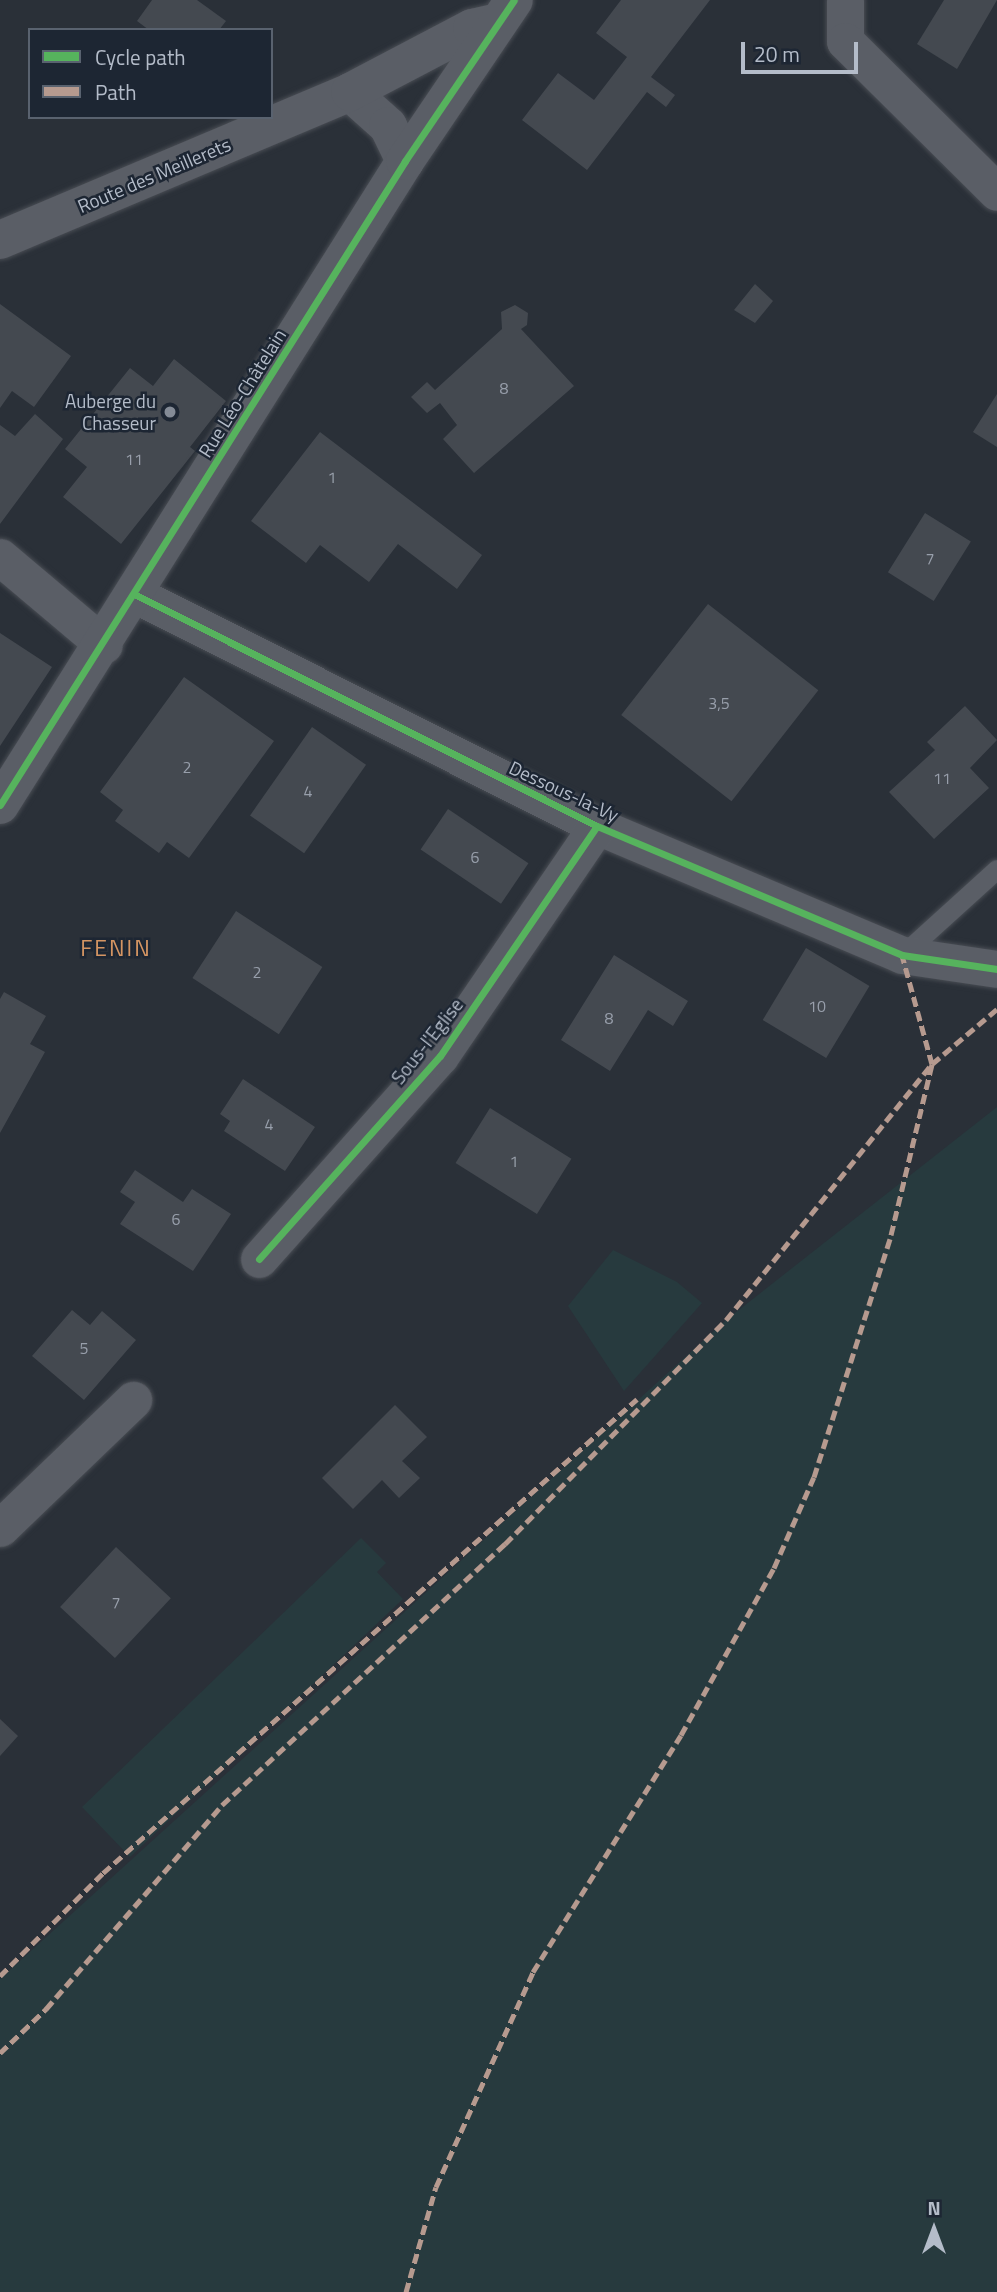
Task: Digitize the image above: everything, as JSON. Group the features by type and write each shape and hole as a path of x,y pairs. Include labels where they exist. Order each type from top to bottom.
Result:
{"street":[{"path":"845,0 845,41 997,192"},
{"name":"Route des Meillerets","path":"0,240 350,92 506,11"},
{"name":"Rue Léo-Châtelain","path":"0,805 136,595 405,161 506,11"},
{"path":"350,92 388,126 405,161"},
{"path":"0,557 104,645"},
{"name":"Dessous-la-Vy","path":"136,595 597,826 902,955 997,969"},
{"name":"Sous-l'Eglise","path":"259,1259 440,1056 597,826"},
{"path":"0,1528 133,1400"}],"lane":[{"path":"902,955 997,869"}],"green space":[{"path":"997,1107 997,2292 0,2292 0,1979 726,1320"},
{"path":"613,1250 677,1282 702,1303 624,1391 568,1306"},
{"path":"361,1538 386,1563 377,1572 403,1599 130,1857 82,1807"}],"building":[{"path":"152,0 197,0 226,21 221,28 146,28 137,21"},
{"path":"621,0 710,0 651,77 675,95 666,107 647,92 587,170 522,120 558,73 594,100 627,57 596,33"},
{"path":"944,0 997,0 957,69 917,44"},
{"path":"755,284 773,301 755,323 734,310"},
{"path":"0,304 71,356 34,407 12,391 0,408"},
{"path":"515,305 528,313 527,325 521,329 574,386 474,473 443,439 457,425 440,403 427,413 411,397 427,382 435,390 502,329 501,312"},
{"path":"174,359 226,401 190,447 195,451 121,544 63,497 87,467 65,449 130,368 153,386"},
{"path":"997,394 997,447 973,432"},
{"path":"35,414 63,439 0,524 0,425 15,436"},
{"path":"320,432 482,555 457,589 398,544 369,582 320,545 306,563 251,521"},
{"path":"925,513 971,542 934,601 888,572"},
{"path":"708,604 818,690 732,801 621,715"},
{"path":"0,633 52,667 0,746"},
{"path":"184,677 274,741 189,858 167,842 159,853 115,821 123,810 100,792"},
{"path":"965,706 997,740 970,768 989,788 934,839 889,792 935,750 927,742"},
{"path":"312,727 366,765 304,853 250,815"},
{"path":"448,809 528,863 501,904 421,850"},
{"path":"236,911 322,967 279,1034 192,978"},
{"path":"806,948 869,986 826,1058 763,1020"},
{"path":"614,955 688,1001 673,1026 648,1010 610,1071 561,1040"},
{"path":"4,992 46,1016 30,1044 45,1052 0,1133 0,999"},
{"path":"243,1079 315,1127 285,1171 224,1131 230,1121 220,1114"},
{"path":"490,1108 571,1159 537,1214 456,1163"},
{"path":"135,1170 183,1202 192,1189 231,1214 193,1271 120,1224 135,1202 120,1192"},
{"path":"72,1310 90,1325 102,1311 136,1340 84,1400 32,1356"},
{"path":"395,1405 427,1437 402,1461 420,1478 399,1498 382,1480 353,1509 322,1478"},
{"path":"116,1547 171,1598 115,1658 60,1607"},
{"path":"0,1719 18,1736 0,1756"}],"marked path":[{"path":"406,2292 436,2187 533,1972 681,1735 774,1568 814,1477 891,1235 932,1064 902,955"},
{"path":"0,2053 46,2009 222,1805 505,1544 726,1320 932,1064 997,1009"},
{"path":"0,1976 103,1873 637,1399"}],"cycle path":[{"path":"0,805 405,161 514,0"},
{"path":"136,595 597,826 902,955 997,969"},
{"path":"259,1259 440,1056 597,826"}],"place":[{"name":"Auberge du Chasseur","path":"170,412"}],"district":[{"name":"FENIN","path":"116,948"}]}
